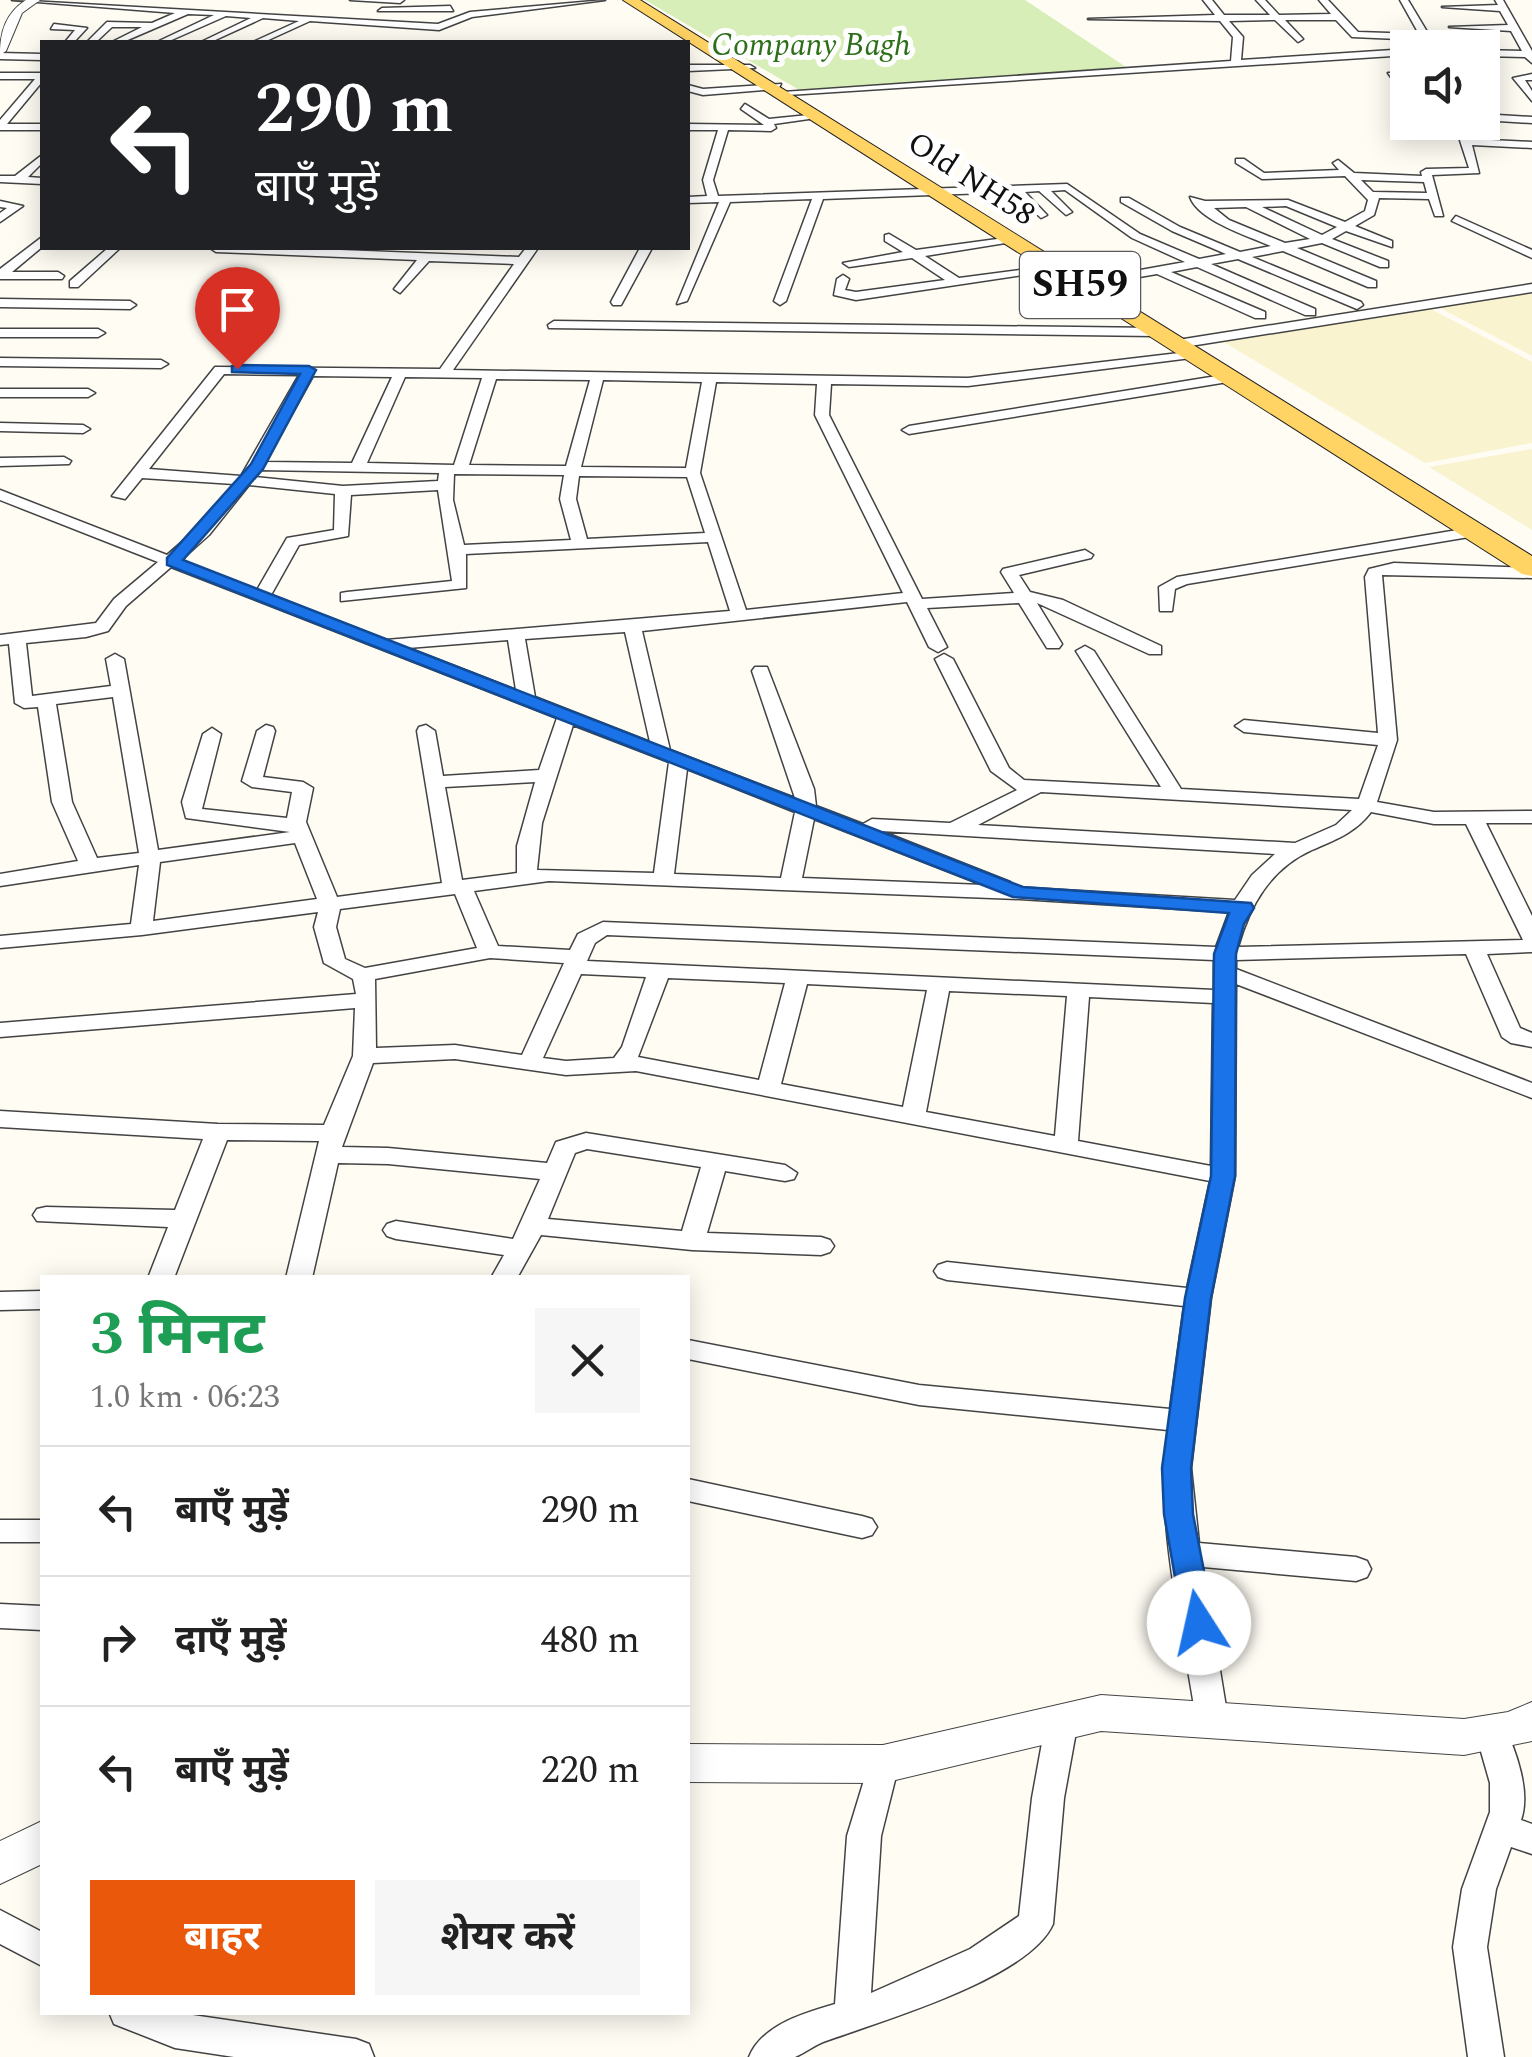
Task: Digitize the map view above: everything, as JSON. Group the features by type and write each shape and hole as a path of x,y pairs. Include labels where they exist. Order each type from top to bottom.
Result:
{"main road":[{"name":"Old NH58","path":"630,0 779,88 1532,570"},
{"name":"Old NH58","path":"639,0 746,68"},
{"name":"Old NH58","path":"941,192 1012,241 1532,560"}],"street":[{"path":"7,31 33,0 391,25 443,27 456,20"},
{"path":"209,0 266,12 210,40"},
{"path":"354,0 443,0"},
{"path":"405,0 394,19 450,9"},
{"path":"424,15 456,20 601,0"},
{"path":"1206,0 1238,36 1236,62"},
{"path":"1260,0 1298,39"},
{"path":"1323,0 1358,36 1390,36"},
{"path":"1404,0 1421,30"},
{"path":"46,12 61,2"},
{"path":"1446,7 1501,4 1528,42 1531,56 1500,54"},
{"path":"102,15 123,5"},
{"path":"0,10 7,31 40,56"},
{"path":"121,40 189,10"},
{"path":"348,11 398,10"},
{"path":"166,40 225,13"},
{"path":"1101,33 1089,14 1157,18 1336,17"},
{"path":"264,40 309,19"},
{"path":"93,40 110,24 155,25"},
{"path":"333,31 385,35 391,25"},
{"path":"1454,26 1516,25 1532,31"},
{"path":"54,27 83,28 72,40"},
{"path":"7,31 24,43"},
{"path":"179,34 217,37"},
{"path":"690,91 1390,55"},
{"path":"22,76 40,59"},
{"path":"690,68 746,68"},
{"path":"0,76 40,77"},
{"path":"1532,77 1518,78 1532,98"},
{"path":"0,126 40,79"},
{"path":"690,127 773,128 746,107"},
{"path":"767,122 818,114"},
{"path":"1500,117 1528,120 1532,133"},
{"path":"0,126 40,127"},
{"path":"720,199 708,180 724,128"},
{"path":"0,138 35,143"},
{"path":"1425,180 1429,172 1474,172 1464,142 1532,145"},
{"path":"7,181 40,159"},
{"path":"1240,161 1262,176 1346,170 1425,180"},
{"path":"1346,170 1372,195 1433,196"},
{"path":"1425,180 1439,214"},
{"path":"7,181 40,181"},
{"path":"1040,187 1066,212"},
{"path":"1015,188 1041,215"},
{"path":"690,200 1071,188 1117,225 1310,312"},
{"path":"1083,284 1322,240 1370,213 1372,195"},
{"path":"780,301 818,197"},
{"path":"681,301 720,199"},
{"path":"1125,200 1164,224 1357,305"},
{"path":"1372,284 1284,249 1196,202 1288,203 1388,244"},
{"path":"1246,203 1322,240 1384,264"},
{"path":"0,204 17,206 0,219"},
{"path":"1456,218 1532,254"},
{"path":"889,238 958,283"},
{"path":"850,263 1012,241"},
{"path":"0,275 40,243"},
{"path":"74,284 112,250"},
{"path":"267,250 522,261"},
{"path":"445,372 530,250"},
{"path":"617,302 645,250"},
{"path":"356,268 368,254"},
{"path":"400,290 426,257"},
{"path":"843,279 838,292 850,296 1057,269"},
{"path":"1160,270 1260,315"},
{"path":"0,275 58,276"},
{"path":"120,496 216,372 402,371 988,382 1532,288"},
{"path":"0,302 130,305"},
{"path":"554,325 1156,332"},
{"path":"0,334 98,333"},
{"path":"0,362 161,364"},
{"path":"24,703 8,639 98,630 110,612 172,562 257,466 309,370"},
{"path":"358,467 402,371"},
{"path":"347,596 456,588 462,583 451,475 492,373"},
{"path":"580,542 568,499 598,374"},
{"path":"710,376 692,473 740,616"},
{"path":"824,378 822,414 1000,771 1013,782 1364,806 1434,818 1532,817"},
{"path":"909,430 1230,378"},
{"path":"0,393 88,393"},
{"path":"0,427 83,429"},
{"path":"0,462 64,462"},
{"path":"257,466 358,467 451,475"},
{"path":"139,473 246,479 344,491 451,475 692,473"},
{"path":"262,596 296,538 334,538 342,534 344,491"},
{"path":"0,495 850,823 1020,893"},
{"path":"0,514 51,515"},
{"path":"1166,607 1167,587 1183,580 1474,532"},
{"path":"459,550 714,538"},
{"path":"1052,644 1010,575 1011,568 1085,555"},
{"path":"1212,1718 1178,1514 1177,1468 1198,1298 1223,1176 1225,963 1233,924 1267,870 1298,849 1352,823 1385,760 1388,740 1372,577 1376,572 1394,568 1532,570"},
{"path":"380,644 913,601 1024,596 1056,604 1155,650"},
{"path":"632,626 670,754 663,882"},
{"path":"516,634 526,699"},
{"path":"1085,651 1173,791"},
{"path":"115,659 150,855 142,901 142,929"},
{"path":"761,671 800,773 806,808 790,886"},
{"path":"0,706 121,690"},
{"path":"46,701 62,802 89,864"},
{"path":"528,876 524,866 567,714"},
{"path":"1244,726 1388,740"},
{"path":"266,731 252,781 303,788 301,831 330,906 325,928 335,964 363,974 490,952 658,974 1225,997"},
{"path":"426,731 458,888 490,952"},
{"path":"212,734 192,802 193,814 301,831"},
{"path":"437,782 548,775"},
{"path":"950,831 1038,786"},
{"path":"1472,818 1524,901 1532,936"},
{"path":"850,823 1298,849"},
{"path":"0,880 150,855 208,852 301,831"},
{"path":"0,942 330,906 528,876 1020,893 1243,908"},
{"path":"530,1062 590,934 614,927 1225,963 1532,946"},
{"path":"1474,948 1510,1032 1532,1040"},
{"path":"1225,963 1532,1091"},
{"path":"300,1275 330,1144 364,1056 363,974"},
{"path":"623,1062 658,974"},
{"path":"768,1089 797,980"},
{"path":"913,1117 939,986"},
{"path":"1066,1146 1078,991"},
{"path":"0,1030 366,1000"},
{"path":"364,1056 455,1052 566,1068 623,1062 1223,1176"},
{"path":"0,1119 218,1132 330,1144 388,1156 554,1172"},
{"path":"162,1275 218,1132"},
{"path":"506,1275 564,1148 576,1141 786,1173"},
{"path":"692,1240 715,1162"},
{"path":"46,1214 184,1219"},
{"path":"396,1230 821,1246"},
{"path":"947,1271 1198,1298"},
{"path":"0,1301 40,1300"},
{"path":"690,1350 919,1395 1183,1421"},
{"path":"690,1490 862,1527"},
{"path":"0,1531 40,1532"},
{"path":"1186,1554 1356,1569"},
{"path":"0,1616 40,1618"},
{"path":"690,1763 883,1764 1102,1713 1464,1736 1492,1734 1532,1720"},
{"path":"767,2057 797,2034 852,2016 976,1962 1036,1924 1048,1798 1062,1721"},
{"path":"1486,2057 1470,1948 1472,1919 1491,1854 1518,1834 1492,1734"},
{"path":"852,2016 864,1836 883,1764"},
{"path":"0,1864 40,1842"},
{"path":"0,1926 40,1949"},
{"path":"134,2015 175,2032 343,2056"}],"shaded area":[{"path":"1532,292 1532,356 1440,308"},
{"path":"1427,307 1532,362 1532,443 1425,463 1217,338"},
{"path":"1532,449 1532,530 1429,467"}],"green space":[{"name":"Company Bagh","path":"645,0 1025,0 1126,67 801,91"}],"route":[{"path":"237,369 309,370 257,466 172,562 850,823 1020,893 1243,908 1233,924 1225,954 1223,1176 1198,1298 1177,1468 1178,1514 1199,1623"}]}
